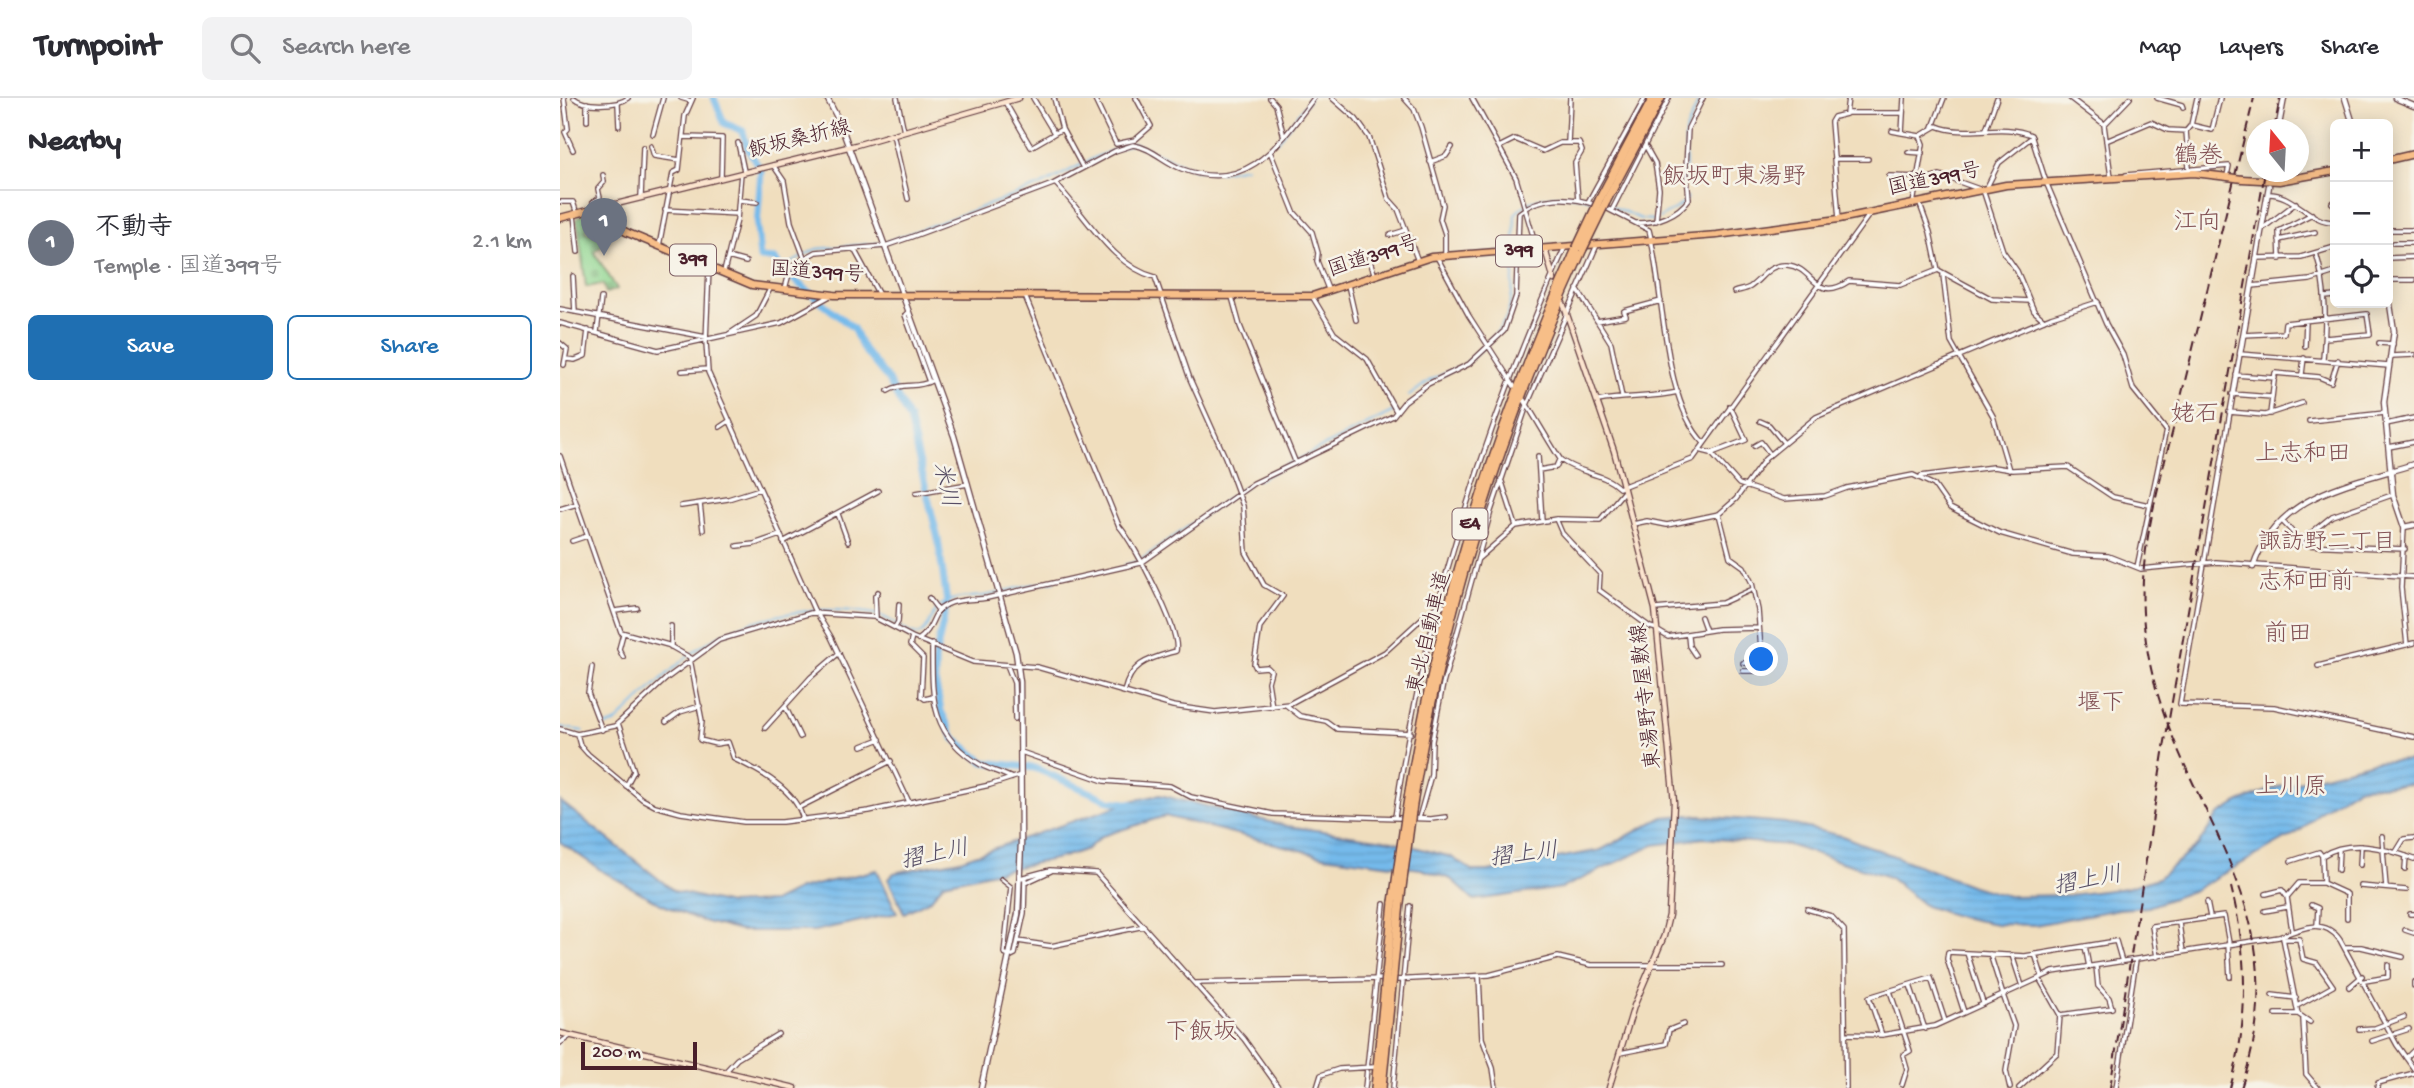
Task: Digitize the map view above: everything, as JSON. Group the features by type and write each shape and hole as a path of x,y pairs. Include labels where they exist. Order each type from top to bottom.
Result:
{"highway":[{"name":"東北自動車道","path":"1382,1088 1389,985 1409,811 1436,681 1481,510 1520,396 1579,249 1594,200 1653,98"},
{"name":"東北自動車道","path":"1594,200 1661,98"},
{"path":"2393,159 2414,154"},
{"name":"国道399号","path":"590,211 709,268 770,289 832,295 904,296 1312,296 1418,261 1441,257 1651,241 1839,219 1982,188 2194,173 2279,181 2330,172"},
{"path":"560,218 590,211"},
{"name":"東北自動車道","path":"1375,1088 1389,985"}],"main road":[{"name":"飯坂桑折線","path":"590,211 848,146 1019,98"},
{"path":"1541,249 1553,278"},
{"name":"東湯野寺屋敷線","path":"1563,303 1598,401 1655,609 1674,802 1672,885 1667,923 1634,1006 1609,1088"},
{"path":"560,1033 795,1088"}],"street":[{"path":"564,98 565,132 573,150"},
{"path":"574,98 579,103 618,104 628,98"},
{"path":"653,134 663,98"},
{"path":"659,246 668,190 673,173 679,170 685,116 692,100 681,98"},
{"path":"827,98 836,113 904,296 968,484 1018,665 1022,876 1009,956 981,1088"},
{"path":"897,98 904,131"},
{"path":"1032,98 1054,133"},
{"path":"1054,98 1062,129 1082,166"},
{"path":"1094,98 1117,147"},
{"path":"785,290 787,274 803,256 884,243 1055,183 1117,147 1135,140 1151,126 1136,98"},
{"path":"1270,98 1277,110 1283,136"},
{"path":"1117,147 1137,145 1181,169 1219,175 1244,170 1271,154 1314,98"},
{"path":"1332,98 1356,119 1369,137 1389,200 1398,209 1418,261"},
{"path":"1404,98 1416,114 1443,205 1440,219 1445,234 1441,257 1487,344 1514,386"},
{"path":"1472,98 1499,147 1541,249"},
{"path":"1568,142 1570,98"},
{"path":"1637,98 1642,103"},
{"path":"1594,200 1645,98"},
{"path":"1613,208 1669,98"},
{"path":"1634,223 1656,219 1684,206 1689,199 1686,167 1688,128 1703,98"},
{"path":"1846,113 1848,98"},
{"path":"1902,133 1904,98"},
{"path":"1892,131 1920,136 1933,127 1944,98"},
{"path":"1986,129 1997,98"},
{"path":"2070,98 2104,125 2111,177"},
{"path":"2104,125 2130,98"},
{"path":"2157,98 2178,101 2183,108"},
{"path":"2189,168 2186,131 2191,125 2197,98"},
{"path":"2191,125 2212,130 2220,98"},
{"path":"2280,119 2284,98"},
{"path":"2345,98 2351,119"},
{"path":"2396,98 2414,106"},
{"path":"1005,102 1031,147 1062,129"},
{"path":"587,103 587,121"},
{"path":"618,104 619,126"},
{"path":"1839,219 1831,119 1846,113 1903,113"},
{"path":"2106,141 2151,122 2168,130 2186,131"},
{"path":"1933,127 1952,132 2018,130 2032,137 2046,182 2110,335 2123,355 2133,388 2167,432 2137,567"},
{"path":"892,134 908,199"},
{"path":"1920,136 1922,153 1916,203 1930,232 1938,270 1943,275 1961,280 1976,293 1992,299 2029,301"},
{"path":"684,137 722,138 721,177"},
{"path":"1982,188 1999,163 2032,137"},
{"path":"1499,147 1515,139 1544,151 1568,142 1579,143 1582,150 1575,163 1578,198"},
{"path":"723,274 737,215 742,172 738,143"},
{"path":"1645,144 1655,163 1659,189 1656,219"},
{"path":"652,146 654,156 680,160"},
{"path":"640,197 643,147"},
{"path":"1430,162 1446,156 1452,147"},
{"path":"1908,152 1922,153"},
{"path":"1271,154 1294,212 1312,232 1318,253 1317,261 1328,291"},
{"path":"1833,159 1868,159"},
{"path":"773,164 784,181 791,222 803,256"},
{"path":"2124,176 2132,173 2229,166 2227,177"},
{"path":"590,211 593,202 600,198 596,189 604,182 603,175"},
{"path":"1889,176 1919,179 1940,175 1982,188"},
{"path":"1055,183 1108,247 1141,275 1155,277 1190,379 1243,506 1246,552 1264,584 1283,596 1260,627 1254,664 1256,668 1267,667 1271,671 1268,682 1272,707"},
{"path":"2269,186 2180,704 2274,707 2414,737"},
{"path":"1982,188 2003,251 2017,271 2029,301 2044,320"},
{"path":"2268,194 2283,194 2312,214 2330,222"},
{"path":"738,200 757,202"},
{"path":"918,640 927,632 939,609 965,598 1000,595 1093,576 1141,560 1238,492 1294,460 1396,410 1428,384 1463,368 1504,331 1513,307 1517,216 1525,205 1544,200 1594,200 1649,230 1678,391 1687,419 1704,443"},
{"path":"560,202 573,202 578,252"},
{"path":"2262,229 2296,203"},
{"path":"665,210 737,215"},
{"path":"1476,560 1516,526 1556,519 1600,520 1623,489 1693,459 1870,213"},
{"path":"2280,259 2279,231 2312,214"},
{"path":"1390,235 1406,230"},
{"path":"2393,230 2414,230"},
{"path":"2407,230 2408,243"},
{"path":"2279,240 2315,232"},
{"path":"2393,243 2414,243"},
{"path":"1419,818 1431,775 1436,716 1463,600 1527,405 1597,245"},
{"path":"1395,817 1399,778 1437,607 1476,475 1510,381 1565,247"},
{"path":"854,249 878,295"},
{"path":"2256,258 2280,259 2330,249"},
{"path":"2316,253 2323,276 2325,298 2323,359"},
{"path":"728,257 746,262"},
{"path":"2393,258 2414,257"},
{"path":"1369,258 1375,276"},
{"path":"1734,292 1751,286 1767,270 1783,265 1793,266 1819,285 1831,290 1839,289 1849,281 1900,285 1938,270"},
{"path":"709,268 707,369 814,611 839,653 910,803"},
{"path":"2252,286 2330,274"},
{"path":"1943,275 1951,342 1993,416 2009,470"},
{"path":"573,276 575,312"},
{"path":"2393,280 2414,280"},
{"path":"1348,285 1356,320"},
{"path":"728,336 756,316 770,289"},
{"path":"1577,289 1611,343 1622,397"},
{"path":"560,323 588,329 650,350 781,323 832,295"},
{"path":"1025,296 1119,526 1141,560 1168,615 1178,649 1136,665 1128,676 1124,692"},
{"path":"1312,296 1334,333 1367,359 1396,410"},
{"path":"1232,297 1240,326 1294,460"},
{"path":"2325,298 2330,297"},
{"path":"597,332 601,298"},
{"path":"1597,321 1626,316 1624,311 1634,306 1661,302"},
{"path":"1633,524 1647,521 1667,525 1719,514 1746,488 1770,454 1816,417 2044,320 2098,302"},
{"path":"2390,308 2393,344 2385,392 2385,413 2393,495 2404,527 2401,588 2407,645"},
{"path":"560,309 706,340"},
{"path":"2243,335 2284,333 2285,323 2367,314 2370,334 2325,338"},
{"path":"2305,346 2306,321"},
{"path":"566,359 575,360 585,356 588,329"},
{"path":"2379,343 2393,344"},
{"path":"560,344 567,349 564,365"},
{"path":"2240,354 2389,366"},
{"path":"2391,356 2414,355"},
{"path":"2302,375 2304,358"},
{"path":"2270,414 2276,373 2302,375 2331,382 2338,360"},
{"path":"682,371 707,369"},
{"path":"2236,375 2275,378"},
{"path":"891,389 931,381"},
{"path":"1598,401 1622,397 1651,398 1678,391"},
{"path":"2232,394 2272,397"},
{"path":"1524,400 1559,459 1582,472 1608,478 1623,489"},
{"path":"2229,412 2270,414 2302,403"},
{"path":"1711,454 1746,440 1731,406"},
{"path":"2309,421 2385,413"},
{"path":"2386,424 2414,418"},
{"path":"720,427 729,421"},
{"path":"1760,421 1769,425 1784,443"},
{"path":"1754,446 1761,442 1770,454"},
{"path":"2389,447 2414,442"},
{"path":"1699,450 1711,454 1730,478 1746,488 1768,496 1798,499 1825,496 1899,475 1919,477 1993,467 2009,470 2071,467 2113,497 2149,505"},
{"path":"560,456 623,634 619,649 623,657"},
{"path":"1538,456 1542,520"},
{"path":"1539,470 1556,467 1559,459"},
{"path":"2253,567 2268,537 2304,503 2328,489 2414,464"},
{"path":"1919,477 1934,485 1950,508 2000,533 2073,554 2108,556 2148,570 2204,562 2403,574 2414,577"},
{"path":"1501,479 1516,526"},
{"path":"916,493 968,484"},
{"path":"681,506 728,499 760,489"},
{"path":"783,542 878,491"},
{"path":"2302,540 2332,516 2393,495"},
{"path":"699,503 703,530"},
{"path":"560,509 577,504"},
{"path":"838,514 849,542"},
{"path":"1719,514 1730,557 1746,569 1753,589 1759,628 1762,664 1756,671 1743,671"},
{"path":"1556,519 1562,533 1600,574 1599,590 1666,637 1688,636 1706,631 1759,628"},
{"path":"2283,522 2305,545 2405,549"},
{"path":"2404,527 2414,526"},
{"path":"572,541 587,536"},
{"path":"737,546 780,536"},
{"path":"1655,609 1722,603 1753,589"},
{"path":"877,616 875,596 878,592"},
{"path":"929,598 939,609"},
{"path":"896,626 899,604"},
{"path":"560,729 578,734 618,723 689,657 741,631 814,611 877,616 918,640 979,664 1037,667 1173,706 1215,712 1286,705 1386,652 1437,607 1444,605"},
{"path":"614,612 637,608"},
{"path":"1701,617 1706,631"},
{"path":"671,626 671,647"},
{"path":"623,634 671,647 689,657 702,721 700,740 716,744 728,742 734,759 755,767 800,807 803,820"},
{"path":"1688,636 1689,646 1695,654"},
{"path":"912,637 911,645 923,658 921,696 933,697"},
{"path":"2318,666 2414,643"},
{"path":"933,644 930,673 933,697 943,728 951,741 982,766 1012,778"},
{"path":"765,728 839,653"},
{"path":"1743,663 1762,664"},
{"path":"1007,665 1014,683 1015,719"},
{"path":"592,667 588,693 601,728"},
{"path":"1286,705 1300,716 1326,721 1337,729 1411,733"},
{"path":"666,722 680,712 700,706"},
{"path":"785,706 800,737"},
{"path":"618,723 634,771 626,786"},
{"path":"578,734 583,748 649,803 681,813 744,822 803,820 910,803 1021,775"},
{"path":"862,746 880,738"},
{"path":"1021,756 1104,781 1170,786 1191,797 1273,814 1446,817"},
{"path":"800,807 891,761"},
{"path":"2382,836 2386,888"},
{"path":"2396,852 2404,839 2414,838"},
{"path":"2360,865 2361,846"},
{"path":"2322,856 2339,849 2361,846 2382,848 2414,859"},
{"path":"2338,870 2339,849"},
{"path":"2291,860 2319,852 2322,856 2323,883"},
{"path":"2405,869 2406,856"},
{"path":"1022,876 1053,870 1096,873 1196,983 1263,1062 1279,1088"},
{"path":"1025,883 1053,870"},
{"path":"1009,956 1014,955 1024,914 1025,883 1022,876"},
{"path":"1002,880 1012,887 1004,953 1009,956"},
{"path":"2287,897 2299,883 2323,883 2347,894 2347,918"},
{"path":"2360,886 2406,890"},
{"path":"2266,894 2282,890 2287,897 2292,930"},
{"path":"2207,902 2211,918"},
{"path":"1365,1088 1384,904"},
{"path":"2311,905 2318,908 2317,926"},
{"path":"1393,1088 1404,926 1410,906"},
{"path":"2265,911 2287,907"},
{"path":"1807,909 1831,916 1843,927 1846,1088"},
{"path":"2157,957 2152,926 2224,916 2229,943 2230,977"},
{"path":"2179,922 2183,952"},
{"path":"1381,924 1388,925"},
{"path":"1017,941 1051,946 1144,926"},
{"path":"2283,937 2292,930 2317,926 2333,930 2344,947 2414,1071 2378,1083 2377,1088"},
{"path":"2405,930 2414,933"},
{"path":"2283,937 2298,1014 2310,1022"},
{"path":"1846,1034 1882,1035 1924,1029 2040,977 2229,943 2283,937 2299,939 2303,959 2317,963 2333,986 2297,1006"},
{"path":"1964,1012 1947,959 1948,952 2035,954 2116,941 2122,962"},
{"path":"2085,946 2089,967"},
{"path":"2344,947 2361,947 2403,957"},
{"path":"1967,953 1983,1003"},
{"path":"1990,954 2014,1026 2006,1071 2010,1088"},
{"path":"2019,1088 2057,1053 2060,1014 2040,977 2035,954"},
{"path":"2012,955 2022,986"},
{"path":"1196,983 1479,977 1558,957 1591,965 1722,965"},
{"path":"2116,1088 2136,960"},
{"path":"2365,981 2388,976 2388,965"},
{"path":"2060,1014 2112,1008 2109,998 2098,986 2096,966"},
{"path":"2349,987 2362,976"},
{"path":"1479,977 1482,1038 1493,1068 1496,1088"},
{"path":"1882,1035 1869,997 1931,978 1945,1021"},
{"path":"1910,985 1924,1029"},
{"path":"1890,991 1910,1051 1903,1055 1907,1069 1902,1085"},
{"path":"2272,995 2296,998"},
{"path":"2276,1014 2298,1014"},
{"path":"2359,1029 2386,1024 2404,1017"},
{"path":"2303,1019 2306,1074 2318,1088"},
{"path":"1619,1053 1666,1044 1669,1030 1684,1024"},
{"path":"2372,1041 2409,1029"},
{"path":"725,1072 737,1059 778,1034"},
{"path":"560,1044 570,1036"},
{"path":"2406,1058 2414,1050"},
{"path":"1317,1088 1321,1075 1346,1068 1374,1067"},
{"path":"1388,1067 1395,1068"}],"green space":[{"path":"584,214 590,217 586,232 609,239 594,252 617,289 606,293 603,284 586,287 577,218"}],"water":[{"path":"2414,760 2414,784 2358,787 2322,810 2300,831 2192,891 2148,907 2119,909 2035,925 1996,924 1925,906 1889,877 1788,845 1704,838 1654,845 1562,888 1474,900 1451,879 1421,869 1324,856 1165,816 1102,836 1087,849 1063,857 944,883 930,900 904,913 888,879 894,873 960,860 1135,800 1160,795 1287,826 1392,841 1451,857 1473,871 1488,871 1601,850 1663,817 1688,815 1785,823 1842,836 1972,886 2008,896 2070,895 2126,888 2158,878 2198,845 2218,815 2240,802 2275,788 2373,762"},
{"path":"560,801 674,891 729,904 773,902 799,889 877,870 897,913 814,931 740,931 699,920 661,904 602,871 560,842"}],"waterway":[{"name":"米川","path":"714,98 724,123 743,131 747,147 761,171 757,227 760,258 775,259 781,269 853,328 863,349 887,378 909,419 938,539 947,603 935,659 935,681 941,711 954,738 984,762 1035,768 1110,801 1133,804"},
{"path":"1277,142 1310,98"},
{"path":"1686,181 1685,133 1700,98"},
{"path":"886,242 1040,186 1098,156 1133,143 1196,170 1219,172 1246,167"},
{"path":"1514,249 1515,214 1523,207 1552,196 1594,200"},
{"path":"1659,218 1683,204 1687,197"},
{"path":"1609,205 1641,219 1653,220"},
{"path":"781,269 816,249 881,243"},
{"path":"1466,363 1493,337 1506,316 1512,292 1514,255"},
{"path":"1409,396 1429,381 1455,369"},
{"path":"1257,480 1396,410"},
{"path":"1125,565 1139,561 1246,486"},
{"path":"605,726 615,723 691,654 732,630 755,621 804,612 852,611 887,618 918,635 926,629 937,608 947,602 1055,581"},
{"path":"560,727 583,731"}],"railway":[{"path":"2241,1088 2257,1019 2257,958 2244,902 2224,849 2176,744 2156,687 2144,625 2143,597 2147,540 2153,512 2254,98"},
{"path":"2276,119 2280,98"},
{"path":"2110,1088 2163,753 2263,182"},
{"path":"2230,1088 2241,1038 2244,988 2241,938 2231,887"}],"place":[{"name":"不動寺","path":"604,256"}],"district":[{"name":"鶴巻","path":"2198,157"},
{"name":"飯坂町東湯野","path":"1734,178"},
{"name":"江向","path":"2197,223"},
{"name":"姥石","path":"2195,415"},
{"name":"上志和田","path":"2303,455"},
{"name":"諏訪野二丁目","path":"2327,543"},
{"name":"志和田前","path":"2306,583"},
{"name":"前田","path":"2288,635"},
{"name":"堰下","path":"2101,704"},
{"name":"上川原","path":"2291,788"},
{"name":"下飯坂","path":"1201,1033"}],"water label":[{"name":"摺上川","path":"935,856"},
{"name":"摺上川","path":"1524,856"},
{"name":"摺上川","path":"2088,882"}]}
